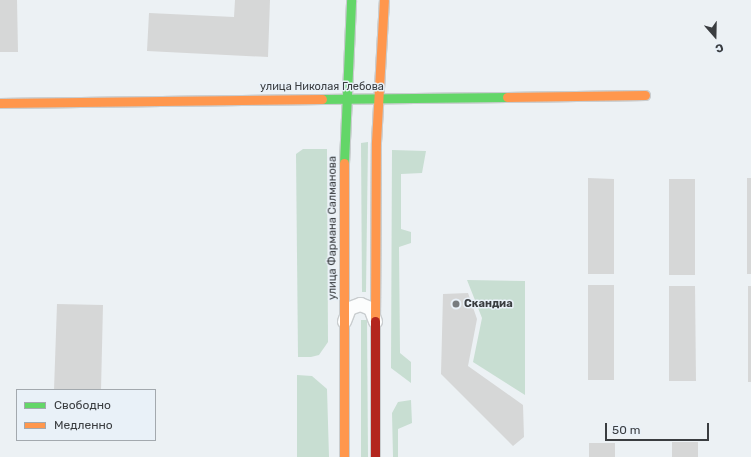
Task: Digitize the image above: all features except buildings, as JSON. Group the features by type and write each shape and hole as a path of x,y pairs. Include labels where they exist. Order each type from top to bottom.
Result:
{"street":[{"name":"улица Фармана Салманова","path":"344,457 344,98 351,0"},
{"path":"375,457 377,98 384,0"},
{"name":"улица Николая Глебова","path":"0,103 344,98 645,96"},
{"path":"344,321 349,308 360,304 370,308 376,321"}],"green space":[{"path":"368,142 366,292 362,292 361,143"},
{"path":"303,149 327,149 328,342 319,355 311,357 298,357 296,154"},
{"path":"392,150 426,151 422,173 401,174 401,229 411,232 411,243 399,247 400,353 411,362 411,383 391,368"},
{"path":"467,280 525,281 525,395 473,362 482,318"},
{"path":"361,320 367,320 368,457 361,457"},
{"path":"297,375 312,376 327,389 329,457 297,457"},
{"path":"411,400 412,423 398,429 398,457 393,457 392,413 398,402"}],"traffic: fast":[{"path":"344,163 351,0"},
{"path":"322,99 507,97"}],"traffic: slow":[{"path":"375,321 376,142 384,0"},
{"path":"507,97 645,95"},
{"path":"0,103 322,99"},
{"path":"344,163 344,457"}],"traffic: jam":[{"path":"375,321 375,457"}],"place":[{"name":"Скандиа","path":"456,304"}]}
